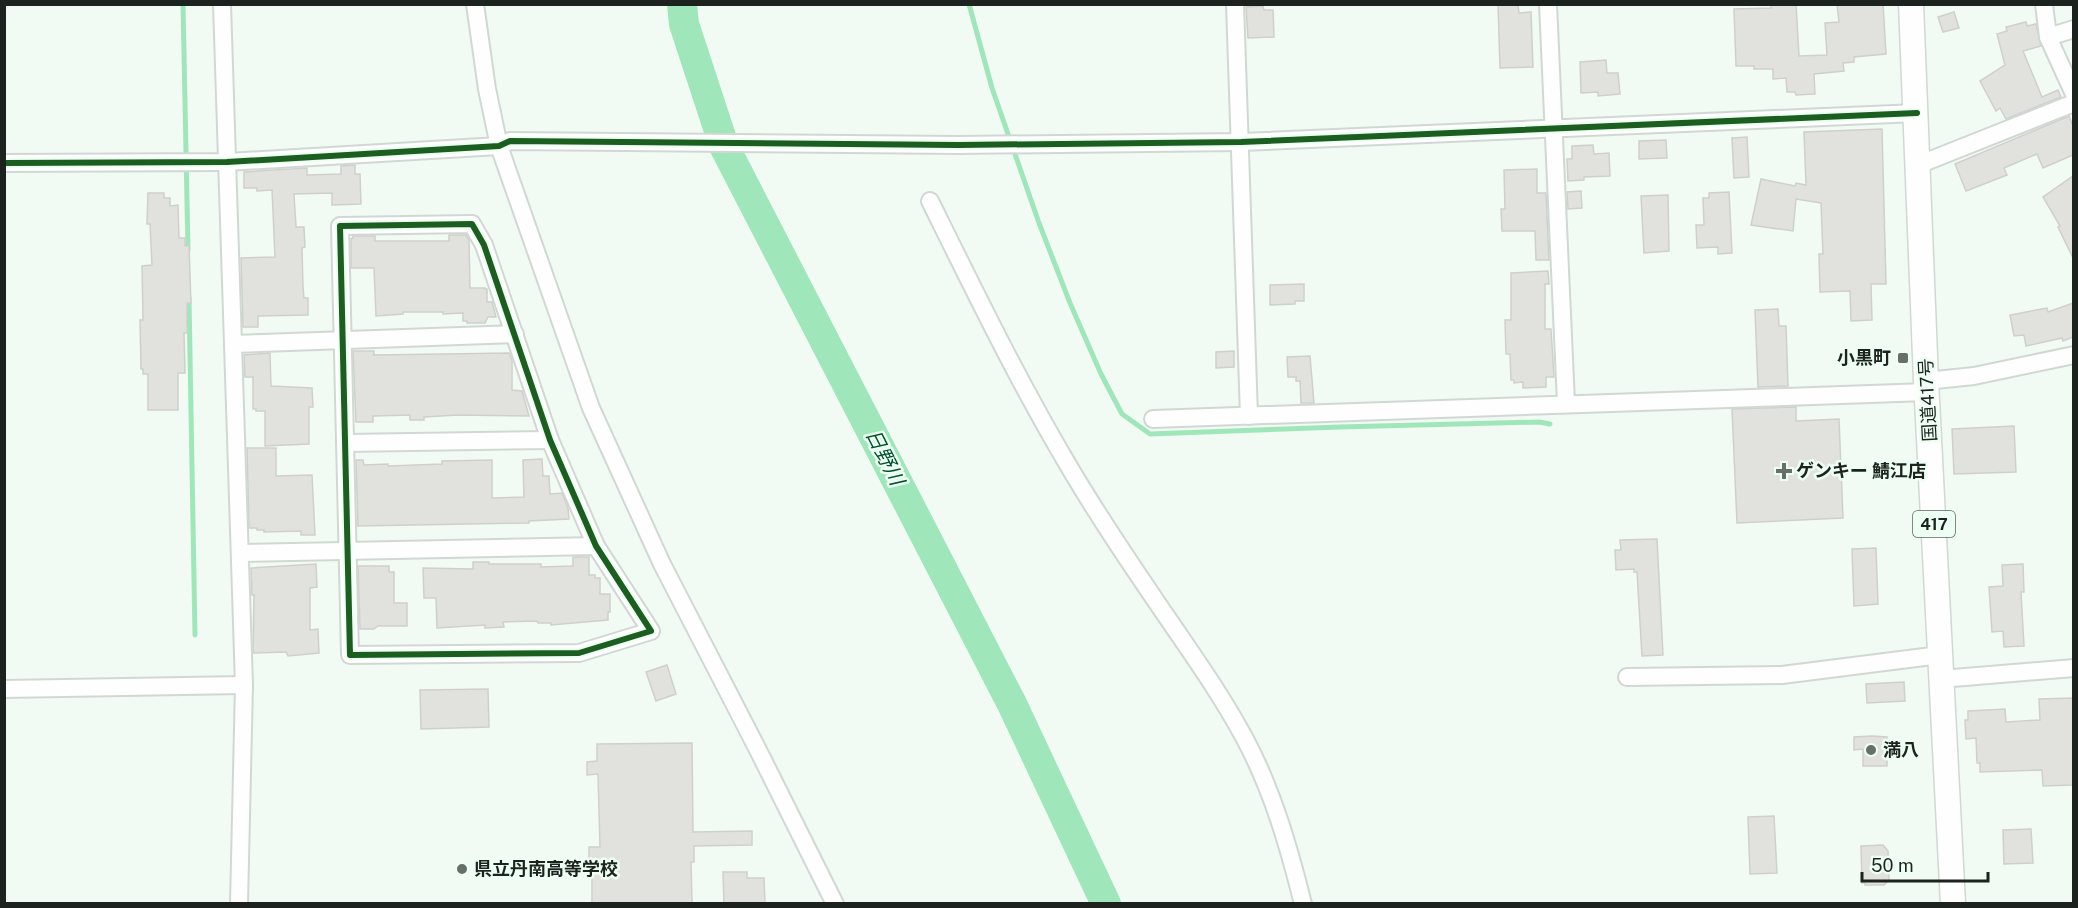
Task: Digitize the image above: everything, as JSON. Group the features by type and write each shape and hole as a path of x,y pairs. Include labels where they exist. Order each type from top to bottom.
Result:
{"highway":[{"name":"国道417号","path":"1911,4 1927,387 1953,903"}],"street":[{"path":"222,4 244,685 239,903"},
{"path":"474,4 487,89 591,408 662,564 834,903"},
{"path":"1235,4 1249,416"},
{"path":"1548,4 1566,403"},
{"path":"2044,4 2048,37 2073,94"},
{"path":"2048,37 2073,29"},
{"path":"1918,165 2073,103"},
{"path":"4,163 227,162 505,144 1000,145 1241,142 1917,113"},
{"path":"930,201 1004,352 1071,471 1120,548 1217,690 1247,742 1269,791 1290,851 1303,903"},
{"path":"472,224 484,245 550,440 596,546 651,631 579,653 350,655 343,340 340,226 472,224"},
{"path":"233,344 515,334"},
{"path":"1154,419 1927,387 2073,355"},
{"path":"345,443 550,440"},
{"path":"240,553 596,546"},
{"path":"1627,677 1782,675 1940,655"},
{"path":"1941,679 2073,668"},
{"path":"4,689 244,685"}],"building":[{"path":"1498,4 1518,4 1519,13 1531,12 1533,67 1500,68"},
{"path":"1771,4 1796,4 1799,56 1827,55 1825,23 1839,22 1837,4 1883,4 1886,54 1854,57 1854,62 1843,63 1844,71 1814,74 1815,94 1796,95 1795,92 1787,92 1786,78 1773,79 1773,69 1736,66 1734,9 1771,8"},
{"path":"1263,6 1264,10 1273,10 1274,37 1248,38 1246,7"},
{"path":"1954,12 1959,28 1943,32 1938,17"},
{"path":"2026,22 2027,26 2036,24 2041,46 2023,51 2042,97 2058,90 2061,97 2006,119 2000,108 1996,111 1980,81 2005,65 1997,34 2007,31 2006,27"},
{"path":"1606,60 1607,73 1618,73 1620,94 1598,96 1598,92 1581,93 1580,62"},
{"path":"2069,116 2073,126 2073,155 2043,168 2037,154 2004,168 2007,175 1966,191 1955,164"},
{"path":"1882,129 1886,284 1871,284 1872,320 1851,321 1850,291 1820,292 1819,254 1823,254 1821,203 1796,199 1793,231 1751,225 1761,179 1795,186 1796,183 1806,185 1804,132"},
{"path":"1747,137 1749,177 1734,178 1732,138"},
{"path":"1666,140 1667,158 1639,159 1639,141"},
{"path":"1593,145 1594,154 1609,153 1610,176 1584,177 1584,180 1568,181 1567,159 1572,159 1572,146"},
{"path":"355,165 355,174 360,174 361,204 332,205 332,193 294,194 296,227 304,227 303,287 304,298 308,298 308,315 258,316 258,327 243,327 241,258 275,257 272,190 257,191 257,188 244,188 244,172 307,168 307,175 341,174 341,166"},
{"path":"1537,169 1537,193 1546,193 1549,260 1536,260 1535,231 1502,231 1501,209 1505,209 1504,170"},
{"path":"2073,176 2073,258 2058,227 2060,226 2043,197"},
{"path":"1581,191 1582,208 1568,209 1567,192"},
{"path":"1729,192 1732,253 1718,254 1718,247 1697,248 1696,225 1704,225 1703,198 1709,198 1709,193"},
{"path":"148,193 164,193 164,198 170,198 170,206 178,205 179,238 185,238 185,246 189,245 191,303 187,303 187,333 184,333 185,373 178,373 178,410 148,410 148,374 143,374 143,369 141,369 142,266 152,265 150,224 147,224"},
{"path":"1668,195 1669,251 1644,253 1641,196"},
{"path":"449,235 466,235 469,240 470,288 487,289 487,302 492,302 496,317 488,317 485,323 467,323 463,321 463,313 403,312 403,314 376,316 374,268 351,268 351,239 353,236 375,236 375,241 449,241"},
{"path":"1548,271 1549,284 1545,284 1545,329 1551,329 1554,377 1546,377 1546,387 1523,388 1523,382 1514,383 1514,380 1511,380 1510,354 1506,354 1505,320 1511,320 1511,273"},
{"path":"1304,284 1304,301 1295,301 1295,304 1270,305 1270,285"},
{"path":"2073,303 2073,337 2063,341 2062,338 2026,346 2024,335 2014,336 2010,315 2047,308 2048,312"},
{"path":"1778,309 1779,326 1786,326 1788,386 1758,387 1755,310"},
{"path":"353,351 374,351 374,355 509,353 512,360 512,390 522,391 529,416 458,415 410,420 410,415 373,416 373,422 356,422"},
{"path":"1234,351 1234,367 1216,368 1216,352"},
{"path":"270,353 271,386 312,388 313,407 309,407 309,444 265,446 265,411 253,409 253,377 245,377 244,355"},
{"path":"1310,356 1314,403 1301,403 1300,381 1296,381 1296,377 1288,377 1287,357"},
{"path":"1796,407 1796,421 1839,419 1843,518 1737,523 1732,409"},
{"path":"2014,426 2016,472 1954,474 1952,429"},
{"path":"247,448 276,448 276,476 312,475 315,535 301,535 301,531 264,532 257,528 249,528"},
{"path":"542,459 543,476 549,476 550,494 562,493 568,508 569,519 529,521 529,523 358,526 356,460 363,460 364,465 388,464 388,466 442,464 442,461 492,460 492,498 524,497 523,460"},
{"path":"1657,539 1663,655 1642,656 1637,572 1634,572 1634,569 1616,570 1615,550 1621,550 1620,540"},
{"path":"1876,548 1878,604 1854,606 1852,549"},
{"path":"573,557 589,557 589,575 600,578 600,594 610,594 608,620 551,625 551,623 538,623 537,621 503,622 504,627 485,628 485,625 437,628 436,598 424,598 423,568 473,569 473,562 541,564 541,567 573,566"},
{"path":"316,564 317,587 310,588 310,630 318,629 319,653 288,656 286,652 253,653 254,595 252,595 251,568"},
{"path":"2023,564 2024,592 2021,592 2024,646 2004,647 2003,631 1992,632 1989,587 2003,586 2002,565"},
{"path":"358,566 389,566 389,572 394,572 394,603 407,603 407,626 378,626 374,629 360,629"},
{"path":"667,665 676,694 656,701 646,672"},
{"path":"1904,682 1905,701 1867,703 1866,684"},
{"path":"488,689 489,727 421,729 420,690"},
{"path":"2073,698 2073,785 2043,786 2042,770 1980,772 1980,763 1977,763 1976,738 1966,739 1965,720 1968,720 1968,711 2005,709 2006,722 2040,720 2039,699"},
{"path":"1854,737 1887,737 1887,766 1863,766 1863,749 1854,750"},
{"path":"692,743 693,832 752,831 752,845 694,846 694,862 691,862 692,903 592,903 592,867 589,867 589,847 600,847 598,774 587,775 587,762 597,761 597,744"},
{"path":"1774,816 1777,873 1750,874 1748,817"},
{"path":"2031,829 2033,863 2004,864 2003,830"},
{"path":"1883,845 1888,851 1889,880 1884,885 1865,885 1862,883 1861,846"},
{"path":"723,872 747,872 747,878 764,878 765,903 724,903"}],"waterway":[{"path":"183,4 188,250"},
{"name":"日野川","path":"682,4 684,24 724,146 1012,704 1106,904"},
{"path":"969,4 992,88 1039,223 1070,303 1101,374 1122,414 1150,434 1539,422 1550,424"},
{"path":"189,298 195,635"}],"cycle path":[{"path":"4,163 227,162 499,146 510,141 958,145 1241,142 1917,113"},
{"path":"472,224 484,245 550,440 596,546 651,631 579,653 350,655 340,226 472,224"}],"place":[{"name":"小黒町","path":"1903,358"},
{"name":"ゲンキー 鯖江店","path":"1784,471"},
{"name":"満八","path":"1871,750"},
{"name":"県立丹南高等学校","path":"462,869"}]}
